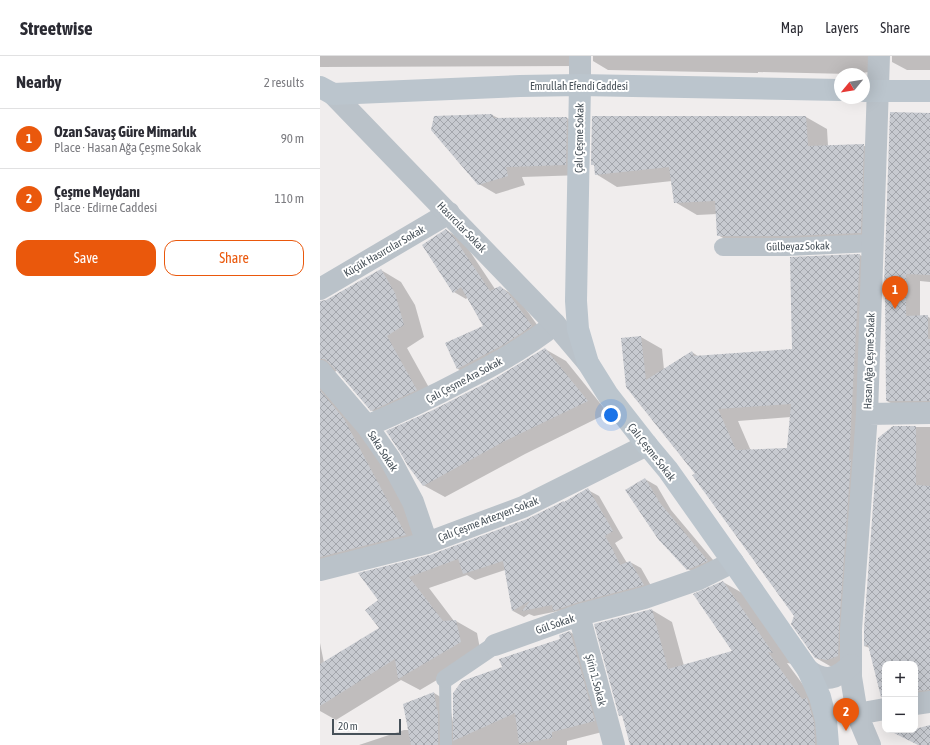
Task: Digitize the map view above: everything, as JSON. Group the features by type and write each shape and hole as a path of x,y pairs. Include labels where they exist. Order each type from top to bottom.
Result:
{"main road":[{"name":"Emrullah Efendi Caddesi","path":"326,90 580,85 834,90"},
{"name":"Çalı Çeşme Sokak","path":"580,85 576,301 578,329 588,363 608,395 646,445 668,470 734,562 808,670 820,697 826,720 828,745"},
{"path":"871,91 930,91"}],"street":[{"name":"Çalı Çeşme Sokak","path":"580,56 580,85"},
{"name":"Hasan Ağa Çeşme Sokak","path":"870,745 857,714 851,677 851,629 867,414 873,243 871,91 880,56"},
{"name":"Hasırcılar Sokak","path":"326,90 449,213 555,324 588,363"},
{"name":"Küçük Hasırcılar Sokak","path":"320,289 449,213"},
{"name":"Gülbeyaz Sokak","path":"723,247 787,247 873,243"},
{"name":"Çalı Çeşme Ara Sokak","path":"367,426 416,405 487,369 538,338 555,324"},
{"name":"Saka Sokak","path":"320,371 367,426 390,459 413,502 427,543"},
{"path":"867,414 930,413"},
{"name":"Çalı Çeşme Artezyen Sokak","path":"320,570 427,543 524,508 646,445"},
{"name":"Gül Sokak","path":"445,679 495,645 579,616 644,598 699,579 734,562"},
{"name":"Şirin 1. Sokak","path":"579,616 614,745"},
{"path":"808,670 815,676 824,678 834,677 842,674 851,665"},
{"path":"918,704 930,702"},
{"path":"857,714 882,710"}],"lane":[{"name":"Gül Sokak","path":"445,679 446,745"}],"building":[{"path":"890,112 930,113 930,275 906,274 906,316 928,315 928,339 930,339 930,401 886,401 884,287"},
{"path":"492,114 494,118 567,117 566,165 506,167 508,176 478,185 431,130 434,116"},
{"path":"592,116 806,116 808,146 864,144 861,233 789,236 717,236 715,201 674,203 669,167 595,175 594,165 591,165"},
{"path":"446,229 453,236 490,291 500,286 508,293 532,326 505,344 457,369 445,343 483,326 461,287 453,293 422,245"},
{"path":"860,254 849,461 851,459 838,656 827,660 815,658 791,624 794,616 692,475 695,474 626,387 621,338 641,336 646,380 692,351 694,356 792,349 790,257","holes":["791,404 787,448 736,450 718,409"]},
{"path":"381,269 395,293 404,325 387,336 417,390 371,411 336,370 325,359 320,359 320,301 326,300"},
{"path":"545,348 588,401 503,442 423,486 408,466 386,431 433,410 494,379"},
{"path":"320,390 344,419 406,535 320,557"},
{"path":"893,426 916,426 916,485 930,486 930,690 918,691 918,661 882,661 882,697 868,645 864,646 878,438"},
{"path":"645,478 660,503 708,561 687,570 658,539 625,490"},
{"path":"588,488 613,531 605,536 620,565 630,561 644,585 576,603 553,611 552,605 522,611 530,601 512,611 503,561 463,574 454,546 527,519 564,502"},
{"path":"454,546 458,559 409,577 443,621 456,620 461,642 398,679 395,659 320,706 320,664 379,628 365,610 378,600 358,573 430,555"},
{"path":"723,581 773,653 768,652 802,699 807,698 814,722 815,745 630,745 622,715 619,716 594,624 652,609 668,669 732,651 693,594"},
{"path":"570,631 595,721 552,732 552,738 519,744 515,713 453,741 453,693 462,681 502,667 499,659 560,639 559,635"},
{"path":"434,692 437,711 438,710 438,745 411,745 403,704"},
{"path":"930,725 930,745 918,745 894,733 918,733 918,728"}],"place":[{"name":"Ozan Savaş Güre Mimarlık","path":"895,309"},
{"name":"Çeşme Meydanı","path":"846,731"}]}
